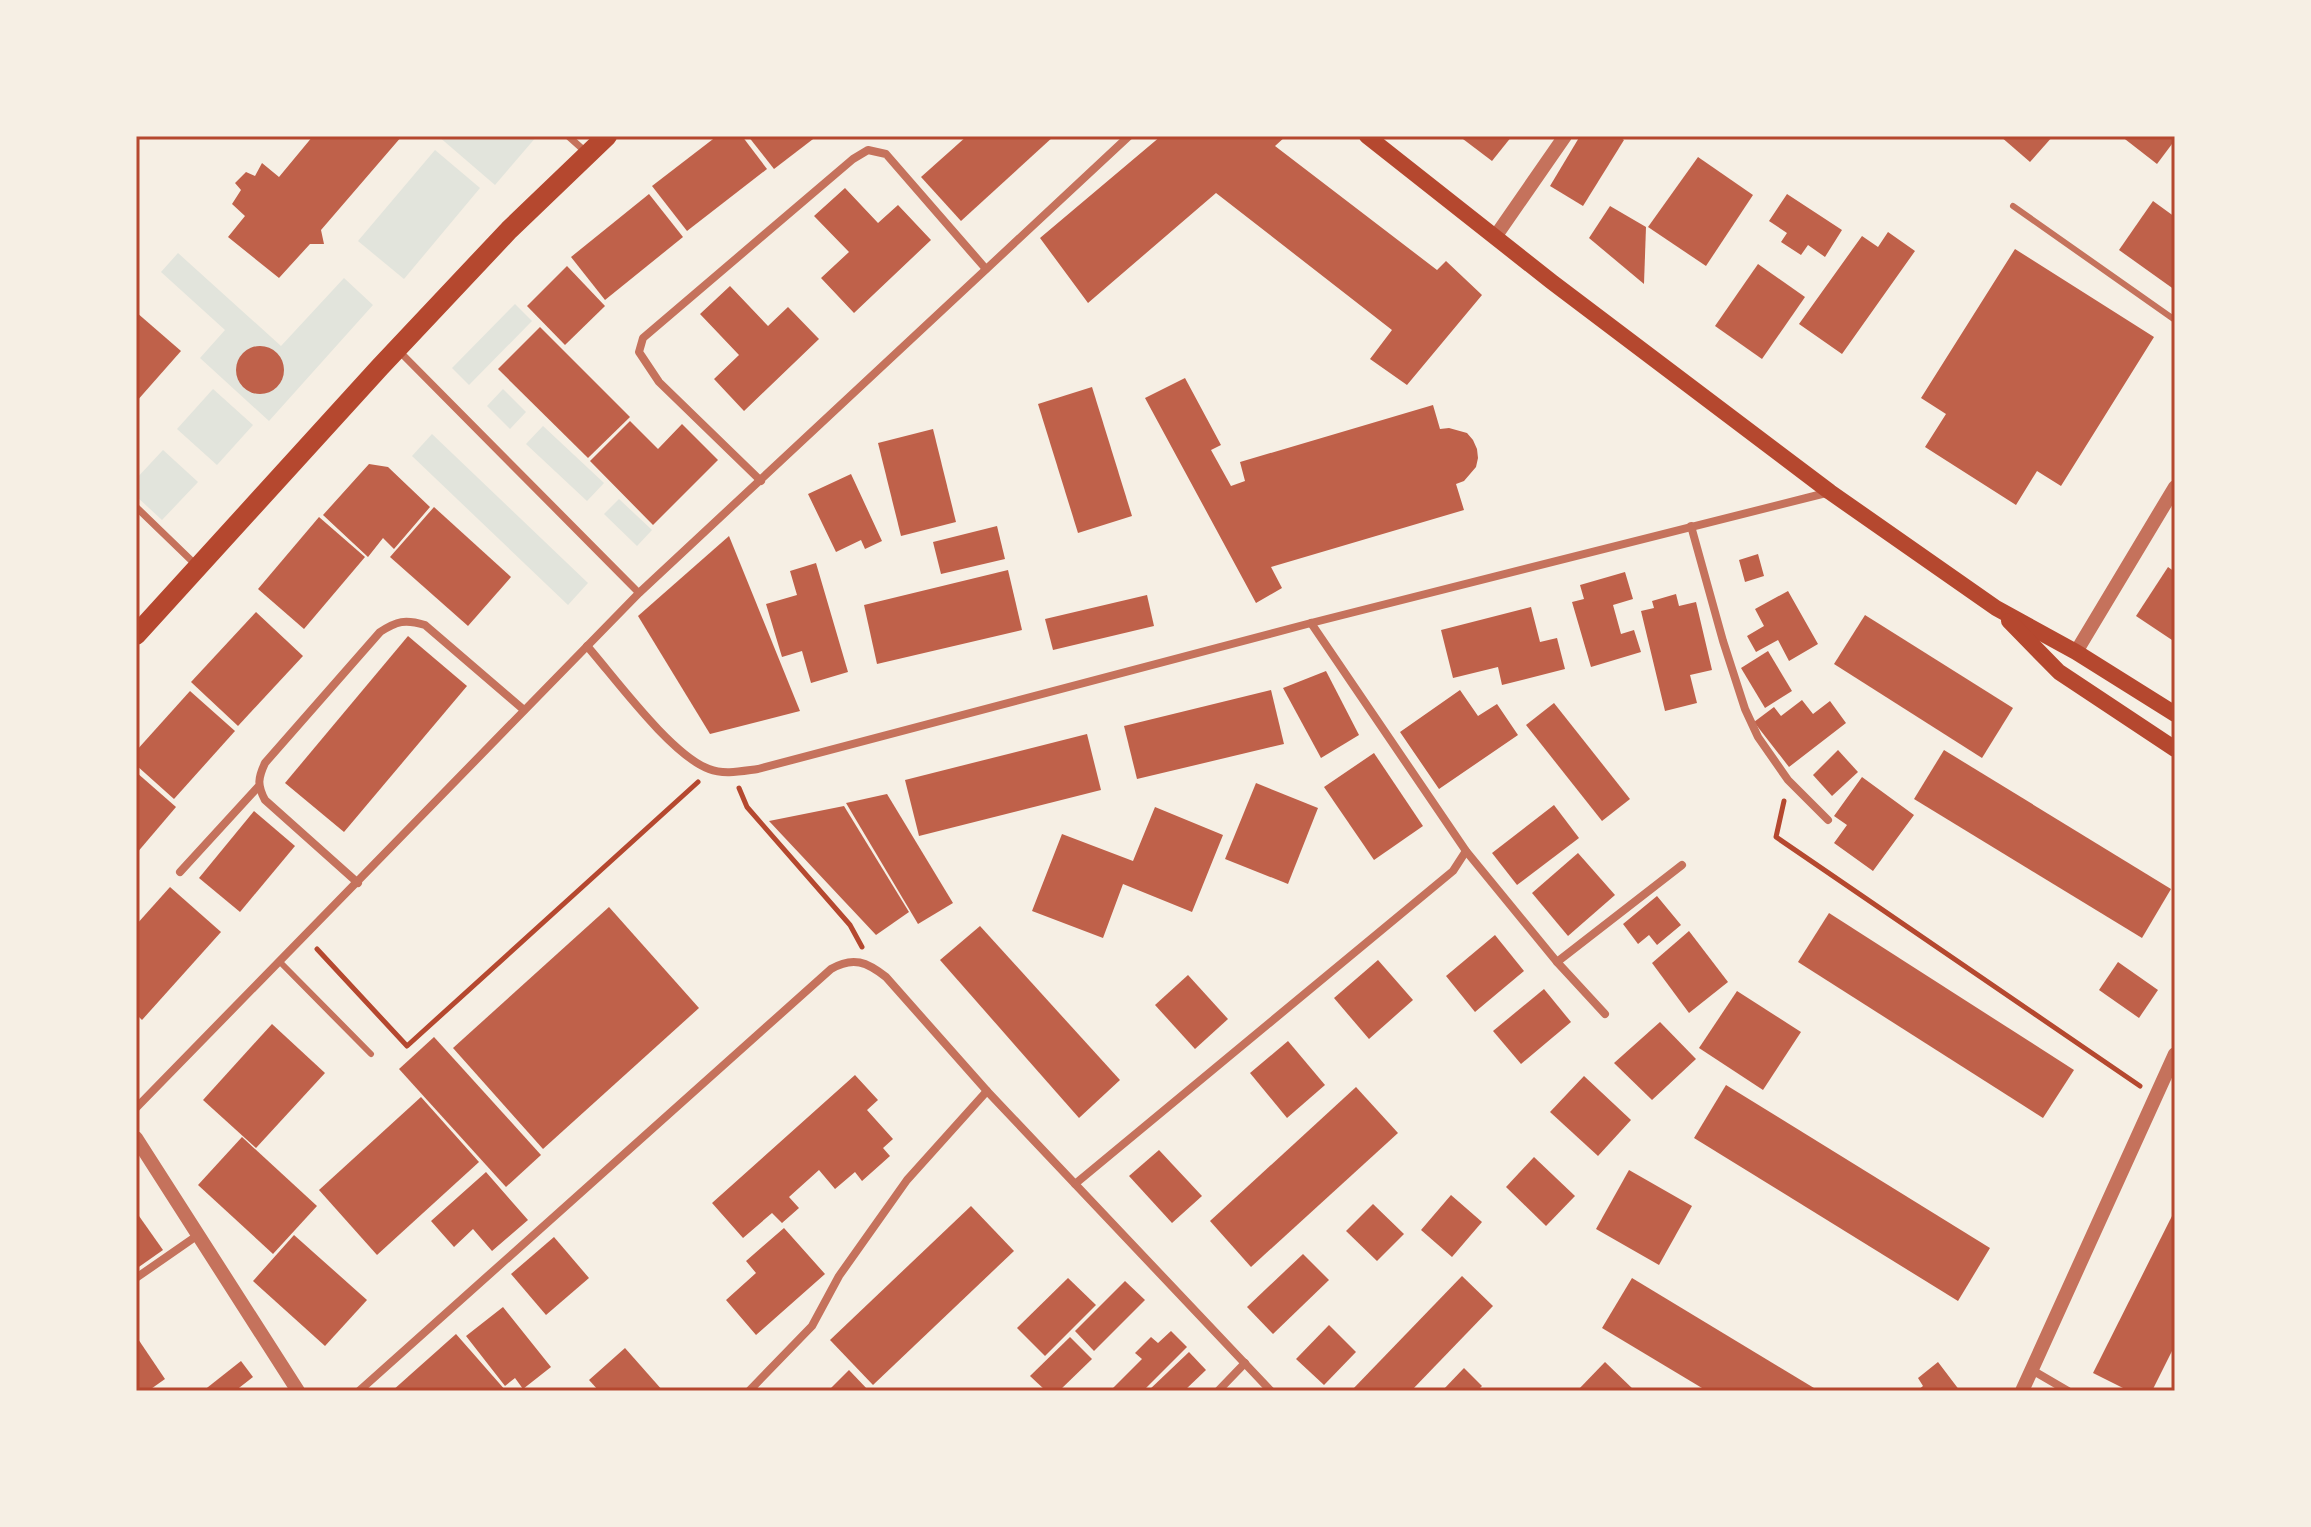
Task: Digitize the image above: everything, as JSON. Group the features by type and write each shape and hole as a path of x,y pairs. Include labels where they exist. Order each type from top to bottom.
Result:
{"main road":[{"path":"136,635 509,230 607,136"},
{"path":"1367,136 1552,282 1830,492 1996,608 2076,652 2175,714"},
{"path":"1996,608 2059,672 2175,749"}],"street":[{"path":"568,136 587,153"},
{"path":"136,1108 639,593 1129,136"},
{"path":"1495,237 1565,136"},
{"path":"761,481 659,382 639,352 643,338 853,159 868,150 886,154 986,269"},
{"path":"397,349 639,593"},
{"path":"2076,652 2175,487"},
{"path":"587,646 683,753 711,770 732,773 758,769 1311,623 1830,492"},
{"path":"136,507 198,567"},
{"path":"1691,526 1719,628 1745,709 1758,737 1788,780 1828,820"},
{"path":"358,883 265,800 258,787 258,776 265,763 380,632 395,622 409,620 425,625 524,710"},
{"path":"1311,623 1466,851 1557,962 1605,1014"},
{"path":"180,872 258,787"},
{"path":"1075,1184 1453,871 1466,851"},
{"path":"1557,962 1682,865"},
{"path":"359,1391 842,962 872,966 886,977 987,1091 1271,1391"},
{"path":"2022,1391 2175,1054"},
{"path":"749,1391 812,1326 839,1276 907,1180 987,1091"},
{"path":"136,1138 298,1391"},
{"path":"136,1278 198,1235"},
{"path":"1218,1391 1245,1363"},
{"path":"2032,1370 2068,1391"}],"lane":[{"path":"2013,206 2175,320"},
{"path":"280,962 371,1054"}],"path":[{"path":"305,936 407,1046 711,770"},
{"path":"732,773 747,807 850,925 872,966"},
{"path":"1788,780 1776,837 2156,1097"}],"shaded area":[{"path":"438,136 537,136 495,185"},
{"path":"435,150 480,188 404,279 358,241"},
{"path":"178,253 281,346 344,278 373,305 269,421 200,358 225,330 161,272"},
{"path":"515,304 532,321 469,385 452,368"},
{"path":"213,389 253,425 217,465 177,429"},
{"path":"503,389 526,412 510,429 487,406"},
{"path":"543,426 604,483 587,501 526,444"},
{"path":"432,434 588,583 568,605 412,456"},
{"path":"163,450 198,482 162,520 136,496 136,479"},
{"path":"619,499 652,530 637,546 604,514"}],"building":[{"path":"313,136 402,136 321,230 324,244 310,244 279,278 228,237 245,216 232,204 241,190 235,183 246,172 255,176 262,163 279,177"},
{"path":"717,136 742,136 767,169 687,231 652,186"},
{"path":"748,136 817,136 774,169"},
{"path":"967,136 1054,136 961,221 921,177"},
{"path":"1161,136 1286,136 1275,146 1437,270 1446,261 1482,295 1407,385 1370,359 1392,330 1216,193 1088,303 1040,238"},
{"path":"1459,136 1512,136 1492,161"},
{"path":"1580,136 1618,136 1624,140 1583,206 1550,186"},
{"path":"2000,136 2053,136 2030,162"},
{"path":"2121,136 2175,136 2175,140 2157,164"},
{"path":"1698,157 1753,195 1706,266 1648,227"},
{"path":"845,188 878,223 898,205 931,240 854,313 821,278 849,252 814,216"},
{"path":"649,194 683,237 605,300 571,257"},
{"path":"1787,194 1842,230 1825,257 1808,245 1801,255 1781,242 1787,233 1769,221"},
{"path":"2153,201 2175,217 2175,290 2119,250"},
{"path":"1610,206 1646,227 1644,284 1589,238"},
{"path":"1888,232 1915,251 1842,354 1799,324 1862,236 1878,247"},
{"path":"2015,249 2154,337 2061,486 2037,471 2016,505 1925,447 1946,414 1921,398"},
{"path":"1758,264 1805,297 1762,359 1715,326"},
{"path":"567,266 605,306 565,345 527,306"},
{"path":"730,286 768,326 788,307 819,339 744,411 714,379 739,355 700,314"},
{"path":"136,312 181,351 136,402"},
{"path":"540,327 630,417 588,458 498,369"},
{"path":"260,346 277,353 284,370 277,387 260,394 243,387 236,370 243,353"},
{"path":"1185,378 1221,445 1211,450 1231,486 1245,481 1240,462 1433,405 1440,429 1467,433 1477,449 1476,467 1464,481 1456,484 1464,510 1271,567 1282,588 1256,603 1145,398"},
{"path":"1092,387 1132,516 1078,533 1038,404"},
{"path":"630,421 658,449 682,424 718,460 653,525 590,461"},
{"path":"933,429 956,522 901,536 878,443"},
{"path":"369,464 388,467 430,507 394,549 383,538 368,557 323,515"},
{"path":"851,474 882,541 865,549 861,540 836,552 808,494"},
{"path":"434,507 511,577 468,626 390,557"},
{"path":"319,517 365,557 304,629 258,589"},
{"path":"997,526 1005,559 941,574 933,542"},
{"path":"729,536 800,711 710,734 638,616"},
{"path":"1758,554 1764,576 1745,582 1739,560"},
{"path":"816,563 848,672 811,683 802,651 782,657 766,604 797,595 790,571"},
{"path":"2168,567 2175,572 2175,642 2136,616"},
{"path":"1008,570 1022,630 877,664 864,605"},
{"path":"1625,572 1633,599 1613,605 1621,634 1634,630 1641,652 1591,667 1572,602 1584,599 1580,585"},
{"path":"1788,591 1818,644 1789,661 1778,640 1756,652 1747,636 1764,626 1755,609"},
{"path":"1676,594 1679,606 1696,602 1712,670 1690,675 1697,703 1665,711 1641,611 1654,608 1652,601"},
{"path":"1147,595 1154,626 1053,650 1045,619"},
{"path":"1531,607 1540,642 1557,638 1565,669 1502,685 1498,667 1453,678 1441,630"},
{"path":"256,612 303,656 238,726 191,682"},
{"path":"1865,615 2013,708 1982,758 1834,664"},
{"path":"408,636 467,686 344,832 285,783"},
{"path":"1768,651 1792,691 1765,708 1741,668"},
{"path":"1326,671 1359,735 1321,758 1283,688"},
{"path":"1271,690 1284,744 1137,779 1124,726"},
{"path":"1460,690 1478,716 1497,704 1518,735 1439,789 1400,732"},
{"path":"190,691 235,731 174,799 136,765 136,751"},
{"path":"1802,700 1813,714 1830,701 1846,723 1789,767 1754,722 1774,707 1781,716"},
{"path":"1554,703 1630,799 1602,821 1526,725"},
{"path":"1087,734 1101,790 919,836 905,780"},
{"path":"1838,750 1858,772 1832,796 1813,775"},
{"path":"1944,750 2171,889 2142,938 1914,799"},
{"path":"1374,753 1423,826 1374,860 1324,787"},
{"path":"136,772 176,807 136,854"},
{"path":"1862,777 1914,815 1873,871 1834,843 1847,825 1834,816"},
{"path":"1256,783 1318,808 1288,884 1225,859"},
{"path":"887,794 953,903 918,924 846,803"},
{"path":"1554,805 1579,838 1517,885 1492,853"},
{"path":"844,806 909,912 876,935 769,821"},
{"path":"1155,807 1223,835 1192,912 1123,884 1103,938 1032,911 1062,834 1133,861"},
{"path":"254,811 295,846 240,912 199,878"},
{"path":"1578,853 1615,895 1568,936 1532,893"},
{"path":"170,887 221,932 142,1020 136,1014 136,925"},
{"path":"1657,896 1681,925 1657,945 1649,935 1638,944 1623,924"},
{"path":"609,907 699,1008 543,1149 453,1048"},
{"path":"1829,913 2074,1070 2043,1118 1798,962"},
{"path":"980,926 1120,1080 1079,1118 940,960"},
{"path":"1689,931 1728,982 1689,1013 1652,963"},
{"path":"1495,935 1524,971 1475,1012 1446,976"},
{"path":"1378,960 1413,1000 1369,1039 1334,998"},
{"path":"2118,962 2158,990 2139,1018 2099,990"},
{"path":"1188,975 1228,1019 1195,1049 1155,1005"},
{"path":"1544,989 1571,1022 1521,1064 1493,1031"},
{"path":"1737,991 1801,1032 1763,1090 1699,1048"},
{"path":"1660,1022 1696,1059 1652,1100 1614,1063"},
{"path":"272,1024 325,1073 256,1148 203,1100"},
{"path":"434,1037 541,1155 506,1187 399,1069"},
{"path":"1288,1041 1325,1085 1287,1118 1250,1073"},
{"path":"855,1075 878,1100 867,1110 893,1139 883,1148 890,1156 862,1181 855,1172 835,1189 819,1170 789,1197 799,1208 782,1223 772,1213 743,1238 712,1203"},
{"path":"1584,1076 1631,1120 1598,1156 1550,1112"},
{"path":"1726,1085 1990,1248 1958,1301 1694,1138"},
{"path":"1356,1087 1398,1133 1251,1267 1210,1221"},
{"path":"421,1097 479,1162 377,1255 319,1190"},
{"path":"242,1137 317,1206 273,1254 198,1185"},
{"path":"1159,1150 1202,1196 1172,1223 1129,1176"},
{"path":"1534,1157 1575,1196 1546,1226 1506,1187"},
{"path":"1629,1170 1692,1206 1659,1265 1596,1229"},
{"path":"486,1172 528,1220 492,1251 473,1229 454,1247 431,1221"},
{"path":"1451,1195 1482,1222 1452,1257 1421,1230"},
{"path":"1373,1204 1404,1234 1377,1261 1346,1231"},
{"path":"971,1206 1014,1251 873,1385 830,1340"},
{"path":"2175,1210 2175,1345 2152,1391 2129,1391 2093,1373"},
{"path":"139,1216 163,1250 136,1269 136,1219"},
{"path":"784,1228 825,1274 756,1335 726,1300 756,1273 746,1261"},
{"path":"294,1235 367,1300 325,1346 253,1281"},
{"path":"554,1237 589,1278 546,1315 511,1274"},
{"path":"1303,1254 1329,1280 1273,1334 1247,1307"},
{"path":"1462,1276 1493,1306 1411,1391 1351,1391"},
{"path":"1068,1278 1096,1305 1045,1356 1017,1328"},
{"path":"1632,1278 1819,1391 1707,1391 1602,1328"},
{"path":"1125,1281 1145,1300 1094,1351 1075,1331"},
{"path":"503,1307 551,1367 523,1389 515,1378 505,1386 466,1336"},
{"path":"1329,1325 1356,1352 1324,1385 1296,1359"},
{"path":"1171,1331 1187,1347 1143,1391 1110,1391 1142,1359 1135,1353 1151,1337 1158,1343"},
{"path":"456,1334 506,1391 392,1391"},
{"path":"136,1336 165,1379 148,1391 136,1391"},
{"path":"1070,1337 1092,1359 1059,1391 1046,1391 1030,1376"},
{"path":"625,1348 663,1391 599,1391 589,1380"},
{"path":"1189,1352 1206,1370 1184,1391 1148,1391"},
{"path":"241,1361 253,1377 235,1391 203,1391"},
{"path":"1605,1362 1635,1391 1577,1391"},
{"path":"1938,1362 1960,1391 1917,1391 1923,1386 1918,1378"},
{"path":"1464,1368 1482,1386 1477,1391 1442,1391"},
{"path":"849,1370 869,1391 828,1391"}]}
